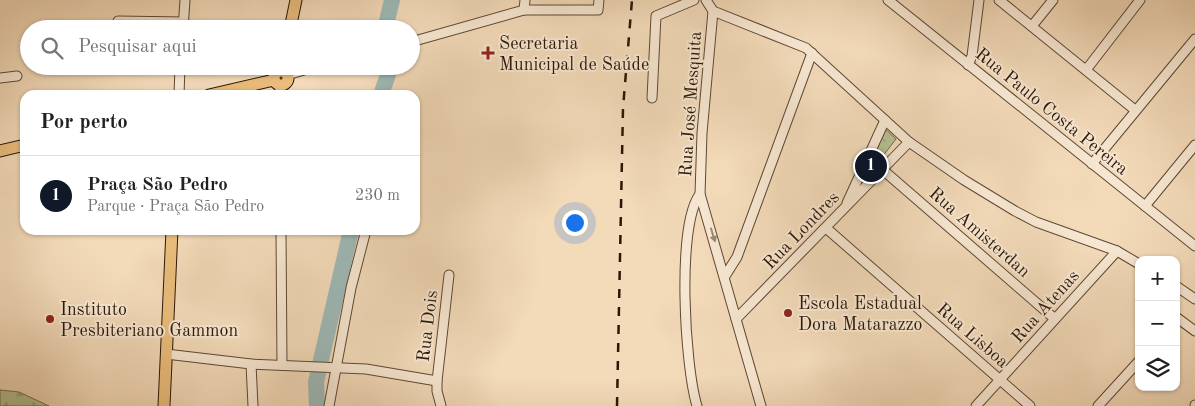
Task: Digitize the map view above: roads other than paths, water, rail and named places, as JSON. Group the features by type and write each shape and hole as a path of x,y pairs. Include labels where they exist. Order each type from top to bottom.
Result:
{"main road":[{"path":"292,20 296,0"},
{"path":"232,90 281,79"},
{"path":"0,152 20,146"},
{"path":"164,406 172,235"}],"street":[{"path":"183,20 185,0"},
{"path":"524,10 525,0"},
{"path":"420,39 524,10 598,10 599,0"},
{"path":"652,98 656,16 694,0"},
{"path":"706,0 713,11 798,43 812,53 909,142 964,180 1036,222 1117,251 1135,262"},
{"name":"Rua Paulo Costa Pereira","path":"888,0 1195,246"},
{"path":"968,65 972,56 980,0"},
{"path":"999,0 1135,110"},
{"path":"1032,26 1052,0"},
{"path":"1086,70 1140,0"},
{"name":"Rua José Mesquita","path":"697,406 691,387 685,332 685,273 690,217 695,200 700,194 702,133 713,11"},
{"path":"1092,164 1195,39"},
{"path":"725,276 738,256 812,53"},
{"path":"178,90 179,75"},
{"path":"0,78 17,76"},
{"path":"845,208 885,120"},
{"name":"Rua Londres","path":"736,319 909,142"},
{"path":"1145,206 1195,144"},
{"name":"Rua Amisterdan","path":"883,170 1055,319"},
{"path":"700,194 761,406"},
{"name":"Rua Lisboa","path":"826,228 1030,406"},
{"path":"281,235 282,365"},
{"path":"329,406 334,366 365,235"},
{"name":"Rua Atenas","path":"976,406 1117,251"},
{"name":"Rua Dois","path":"441,406 437,391 437,381 449,274"},
{"path":"1180,289 1195,299"},
{"path":"1180,321 1195,331"},
{"path":"166,354 251,364 334,366 437,381"},
{"path":"251,364 253,406"},
{"path":"1098,406 1135,365"}],"waterway":[{"path":"387,20 392,0"},
{"path":"383,90 388,75"},
{"path":"317,406 316,382 350,235"}],"railway":[{"path":"617,406 623,108 632,0"}],"place":[{"name":"Secretaria Municipal de Saúde","path":"488,53"},
{"name":"Praça São Pedro","path":"871,166"},
{"name":"Escola Estadual Dora Matarazzo","path":"788,313"},
{"name":"Instituto Presbiteriano Gammon","path":"50,319"}]}
